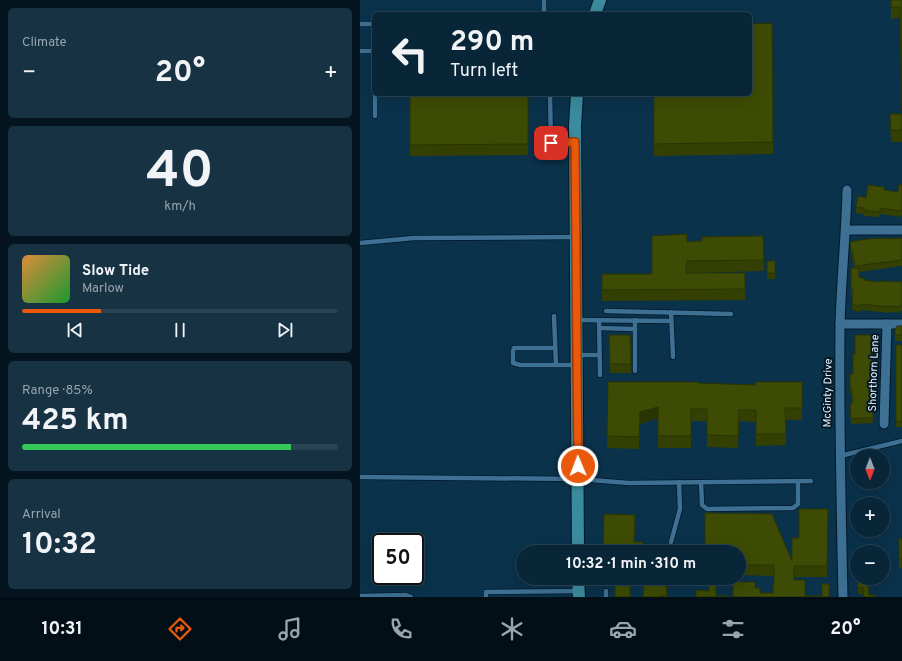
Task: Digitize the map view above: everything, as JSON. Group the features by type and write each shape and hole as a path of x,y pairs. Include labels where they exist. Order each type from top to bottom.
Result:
{"main road":[{"path":"595,12 600,0"},
{"path":"577,96 575,142 578,545"}],"street":[{"name":"McGinty Drive","path":"843,597 840,456 840,324 847,190"},
{"path":"846,230 902,230"},
{"path":"840,324 902,324"},
{"name":"Shorthorn Lane","path":"884,424 888,324"}],"lane":[{"path":"544,0 544,12"},
{"path":"360,24 372,24"},
{"path":"360,51 372,51"},
{"path":"375,96 375,116"},
{"path":"550,96 551,143 575,142"},
{"path":"360,243 414,238 576,237"},
{"path":"606,311 730,314"},
{"path":"671,312 673,356"},
{"path":"554,316 556,365"},
{"path":"576,320 671,321"},
{"path":"635,320 635,371"},
{"path":"599,321 600,375"},
{"path":"599,328 635,329"},
{"path":"555,348 514,348 513,363 516,365 556,365 600,355"},
{"path":"840,456 902,441"},
{"path":"360,477 578,479 629,482 811,481"},
{"path":"701,482 702,505 707,509 792,508 798,504 798,481"},
{"path":"671,542 680,509 679,482"},
{"path":"554,591 554,597"},
{"path":"486,597 486,592 554,591 579,594"},
{"path":"606,591 606,597"},
{"path":"360,596 406,595 410,597"}],"building":[{"path":"891,0 902,0 902,111 900,7 891,7"},
{"path":"772,23 773,142 654,144 654,96 752,96 752,24"},
{"path":"410,96 528,96 528,144 410,145"},
{"path":"890,114 902,114 902,130 891,130"},
{"path":"899,184 902,185 901,211 880,208 880,212 864,210 864,208 856,207 858,196 866,198 868,185 884,187 884,190 898,192"},
{"path":"687,234 687,242 702,241 702,237 763,236 764,260 687,261 686,273 745,273 745,289 602,290 602,274 652,274 652,236"},
{"path":"902,238 902,260 855,266 850,242"},
{"path":"767,261 775,261 775,273 767,273"},
{"path":"851,268 859,268 859,277 865,279 864,280 878,282 902,282 902,306 890,307 861,304 861,306 854,305 852,303 853,289 851,289"},
{"path":"897,326 902,326 902,335 895,335 895,328 897,328"},
{"path":"609,335 630,335 631,364 610,364"},
{"path":"855,335 873,335 873,340 871,340 871,354 873,418 851,418 850,404 852,404 852,388 850,388 850,374 853,374"},
{"path":"896,345 902,345 902,422 896,421"},
{"path":"608,382 698,382 755,385 755,382 802,382 802,408 785,408 786,434 756,434 756,410 739,410 738,436 707,435 707,409 691,409 691,436 658,436 658,407 640,412 639,437 607,436"},
{"path":"799,509 828,509 827,566 794,566 794,580 805,580 805,596 822,596 822,584 829,584 829,597 733,597 733,585 746,585 746,582 755,582 755,588 760,588 760,593 773,593 774,565 746,565 746,545 705,545 705,513 772,514 792,561 792,538 799,538"},
{"path":"604,514 635,515 634,542 643,542 643,545 603,545"},
{"path":"899,539 902,539 902,559 899,559"},
{"path":"615,585 630,585 630,597 615,597"},
{"path":"644,585 667,586 666,596 643,597"},
{"path":"709,585 716,585 716,596 729,597 695,597 696,590 709,591"},
{"path":"858,585 868,585 869,595 876,595 875,597 863,597 864,588 858,588"}],"route":[{"path":"551,143 575,142 578,466"}]}
